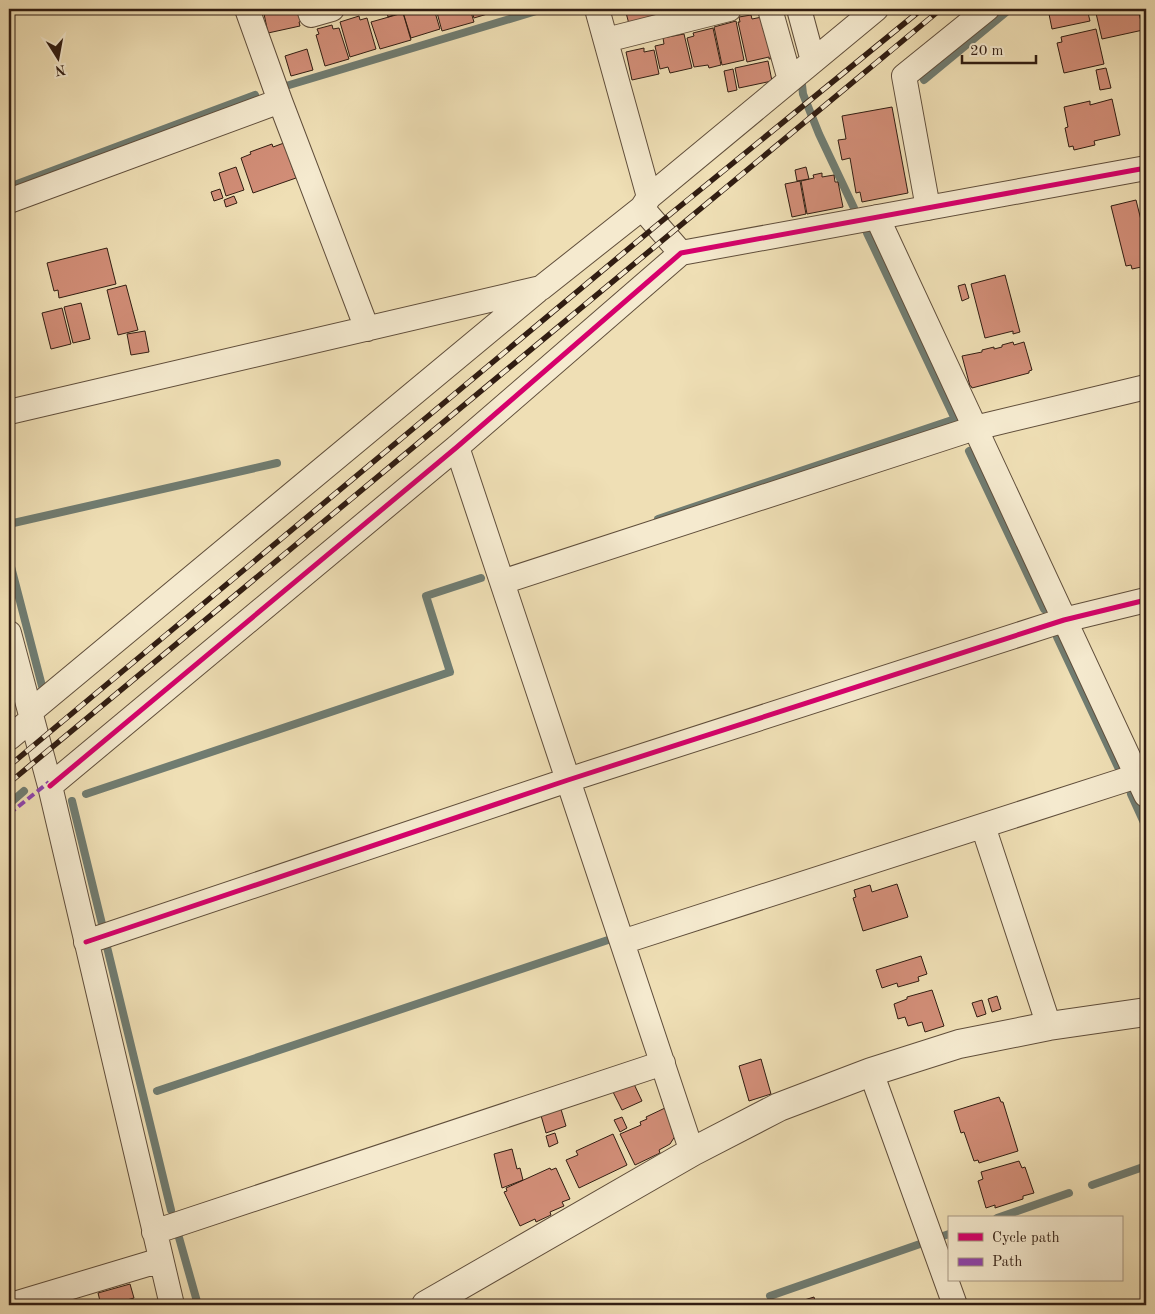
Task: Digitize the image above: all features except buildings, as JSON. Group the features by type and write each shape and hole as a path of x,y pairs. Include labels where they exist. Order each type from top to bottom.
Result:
{"street":[{"path":"248,9 280,101 367,329"},
{"path":"309,9 311,15 332,9"},
{"path":"597,9 645,202 681,253"},
{"path":"606,40 729,9"},
{"path":"770,9 790,80"},
{"path":"800,9 814,61"},
{"path":"9,738 31,715 876,9"},
{"path":"928,208 904,76 987,9"},
{"path":"9,201 280,101"},
{"path":"50,786 457,447 681,253 1146,168"},
{"path":"622,942 983,826 1142,785 877,217"},
{"path":"9,412 541,288"},
{"path":"502,582 975,428 1146,387"},
{"path":"457,447 692,1152"},
{"path":"86,942 568,780 1064,620 1146,600"},
{"path":"9,633 50,786 172,1305"},
{"path":"983,826 1050,1026"},
{"path":"426,1305 692,1152 779,1107 871,1072 959,1044 1050,1026 1146,1012"},
{"path":"154,1232 663,1063"},
{"path":"871,1072 955,1305"},
{"path":"11,1305 161,1260"}],"waterway":[{"path":"286,86 543,9"},
{"path":"924,80 1010,9"},
{"path":"802,85 803,94 819,134 854,208"},
{"path":"9,187 255,95"},
{"path":"658,519 955,419 867,233"},
{"path":"969,451 1044,609"},
{"path":"9,524 277,463"},
{"path":"9,559 42,686"},
{"path":"86,794 450,672 426,596 481,578"},
{"path":"1057,637 1118,767"},
{"path":"9,804 24,791"},
{"path":"1131,794 1146,827"},
{"path":"72,801 102,924"},
{"path":"157,1091 611,939"},
{"path":"107,947 171,1210"},
{"path":"1092,1185 1146,1166"},
{"path":"1003,1216 1069,1193"},
{"path":"178,1234 198,1305"},
{"path":"940,1237 948,1234"},
{"path":"770,1296 920,1244"},
{"path":"9,1288 11,1297"}],"railway":[{"path":"9,766 657,225 922,9"},
{"path":"9,783 941,9"}],"marked path":[{"path":"9,814 49,782"}],"cycle path":[{"path":"50,786 457,447 681,253 1146,168"},
{"path":"86,942 568,780 1064,620 1146,600"}]}
